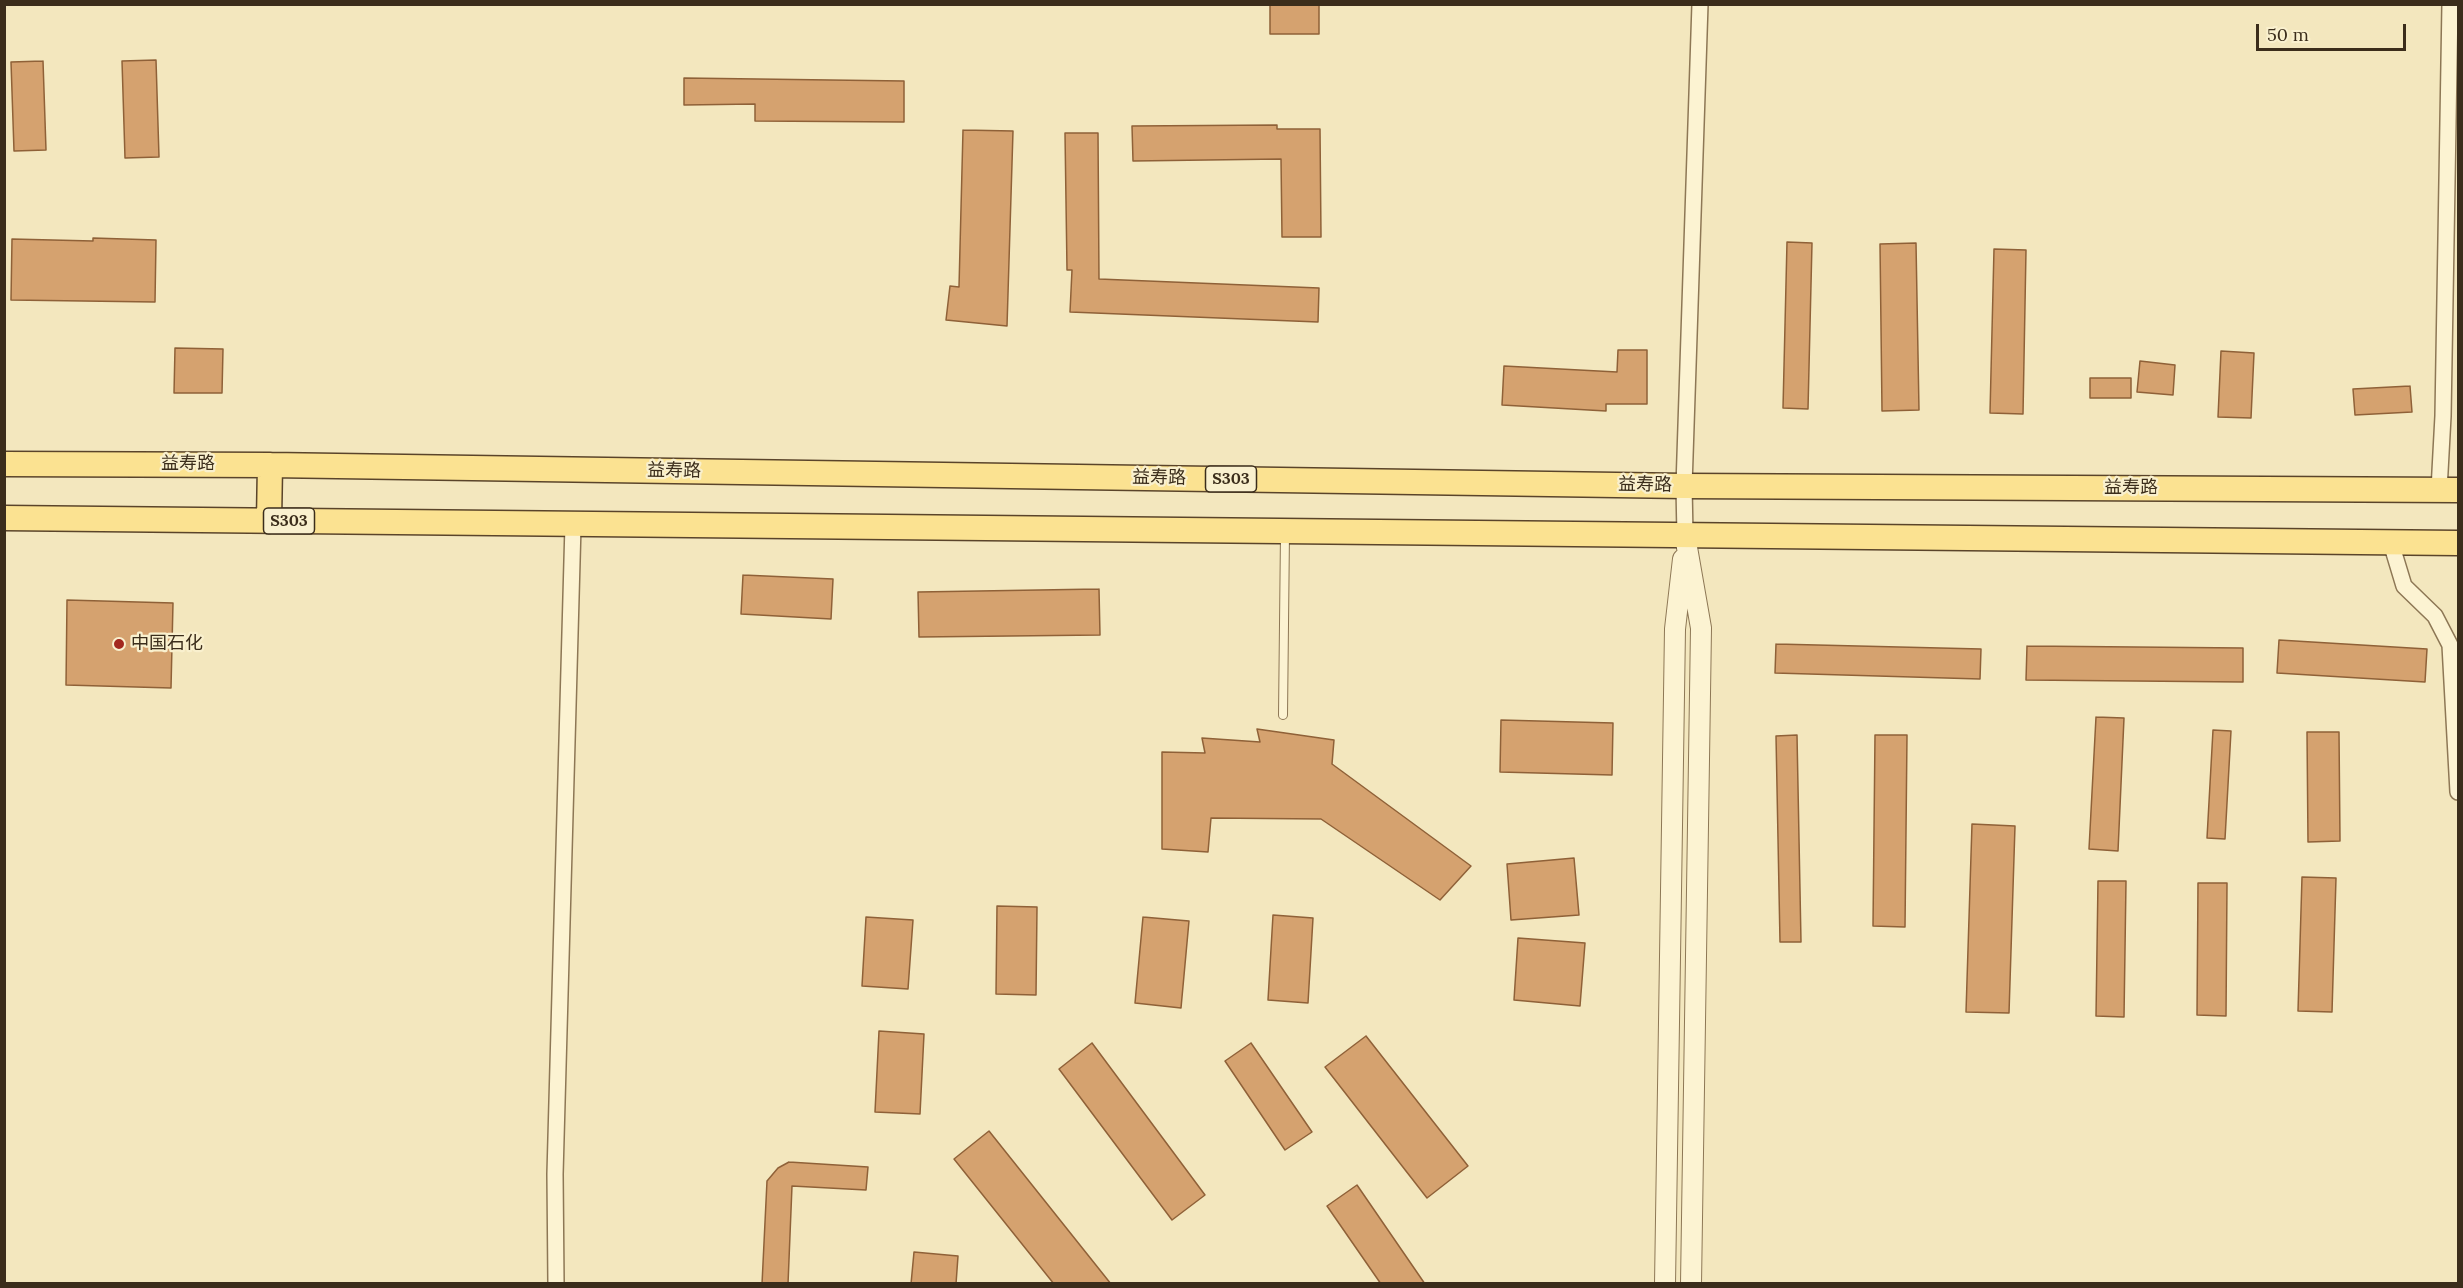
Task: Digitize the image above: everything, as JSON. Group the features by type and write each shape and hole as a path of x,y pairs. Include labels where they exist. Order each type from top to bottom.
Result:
{"main road":[{"name":"益寿路","path":"4,464 270,465 1684,486 2449,490"},
{"path":"269,521 270,465"},
{"name":"S303","path":"4,518 2458,543"}],"street":[{"path":"1665,1284 1675,629 1685,536 1684,486 1700,4"},
{"path":"2449,490 2444,416 2450,4"},
{"path":"556,1284 555,1174 573,525"},
{"path":"1685,536 1701,628 1691,1284"},
{"path":"2391,543 2404,586 2435,616 2450,645 2458,792"}],"lane":[{"path":"1283,715 1285,530"}],"building":[{"path":"1270,4 1319,4 1319,34 1270,34"},
{"path":"156,60 159,157 125,158 122,61"},
{"path":"43,61 46,150 14,151 11,62"},
{"path":"684,78 904,81 904,122 755,121 755,104 684,105"},
{"path":"1277,125 1277,129 1320,129 1321,237 1282,237 1281,159 1133,161 1132,126"},
{"path":"963,130 1013,131 1007,326 946,320 950,286 959,287"},
{"path":"1065,133 1098,133 1099,279 1319,288 1318,322 1070,312 1072,270 1067,270"},
{"path":"93,238 156,240 155,302 11,300 12,239 93,241"},
{"path":"1787,242 1812,243 1808,409 1783,408"},
{"path":"1916,243 1919,410 1882,411 1880,244"},
{"path":"1994,249 2026,250 2023,414 1990,413"},
{"path":"175,348 223,349 222,393 174,393"},
{"path":"1618,350 1647,350 1647,404 1606,404 1606,411 1502,405 1504,366 1617,372"},
{"path":"2221,351 2254,353 2251,418 2218,417"},
{"path":"2140,361 2175,365 2173,395 2137,392"},
{"path":"2090,378 2131,378 2131,398 2090,398"},
{"path":"2410,386 2412,412 2355,415 2353,389"},
{"path":"743,575 833,579 831,619 741,614"},
{"path":"1099,589 1100,635 919,637 918,592"},
{"name":"中国石化","path":"67,600 173,603 171,688 66,685"},
{"path":"2279,640 2427,649 2425,682 2277,673"},
{"path":"1776,644 1981,649 1980,679 1775,673"},
{"path":"2027,646 2243,648 2243,682 2026,680"},
{"path":"2096,717 2124,718 2118,851 2089,849"},
{"path":"1501,720 1613,723 1612,775 1500,772"},
{"path":"1257,729 1334,740 1332,764 1471,866 1440,900 1321,819 1211,818 1208,852 1162,849 1162,752 1205,753 1202,738 1260,742"},
{"path":"2213,730 2231,731 2225,839 2207,838"},
{"path":"2307,732 2339,732 2340,841 2308,842"},
{"path":"1797,735 1801,942 1780,942 1776,736"},
{"path":"1875,735 1907,735 1905,927 1873,926"},
{"path":"1972,824 2015,826 2009,1013 1966,1012"},
{"path":"1574,858 1579,915 1511,920 1507,864"},
{"path":"2302,877 2336,878 2332,1012 2298,1011"},
{"path":"2098,881 2126,881 2124,1017 2096,1016"},
{"path":"2198,883 2227,883 2226,1016 2197,1015"},
{"path":"997,906 1037,907 1036,995 996,994"},
{"path":"1273,915 1313,918 1308,1003 1268,1000"},
{"path":"866,917 913,920 908,989 862,986"},
{"path":"1143,917 1189,921 1181,1008 1135,1003"},
{"path":"1518,938 1585,943 1580,1006 1514,1000"},
{"path":"879,1031 924,1034 920,1114 875,1112"},
{"path":"1366,1036 1468,1166 1427,1198 1325,1067"},
{"path":"1092,1043 1205,1195 1172,1220 1059,1069"},
{"path":"1251,1043 1312,1132 1285,1150 1225,1061"},
{"path":"989,1131 1111,1284 1054,1284 954,1159"},
{"path":"789,1162 868,1167 866,1190 792,1186 788,1284 762,1284 767,1181 778,1168"},
{"path":"1357,1185 1425,1284 1381,1284 1327,1206"},
{"path":"914,1252 958,1256 956,1284 911,1284"}],"place":[{"name":"中国石化","path":"119,644"}]}
